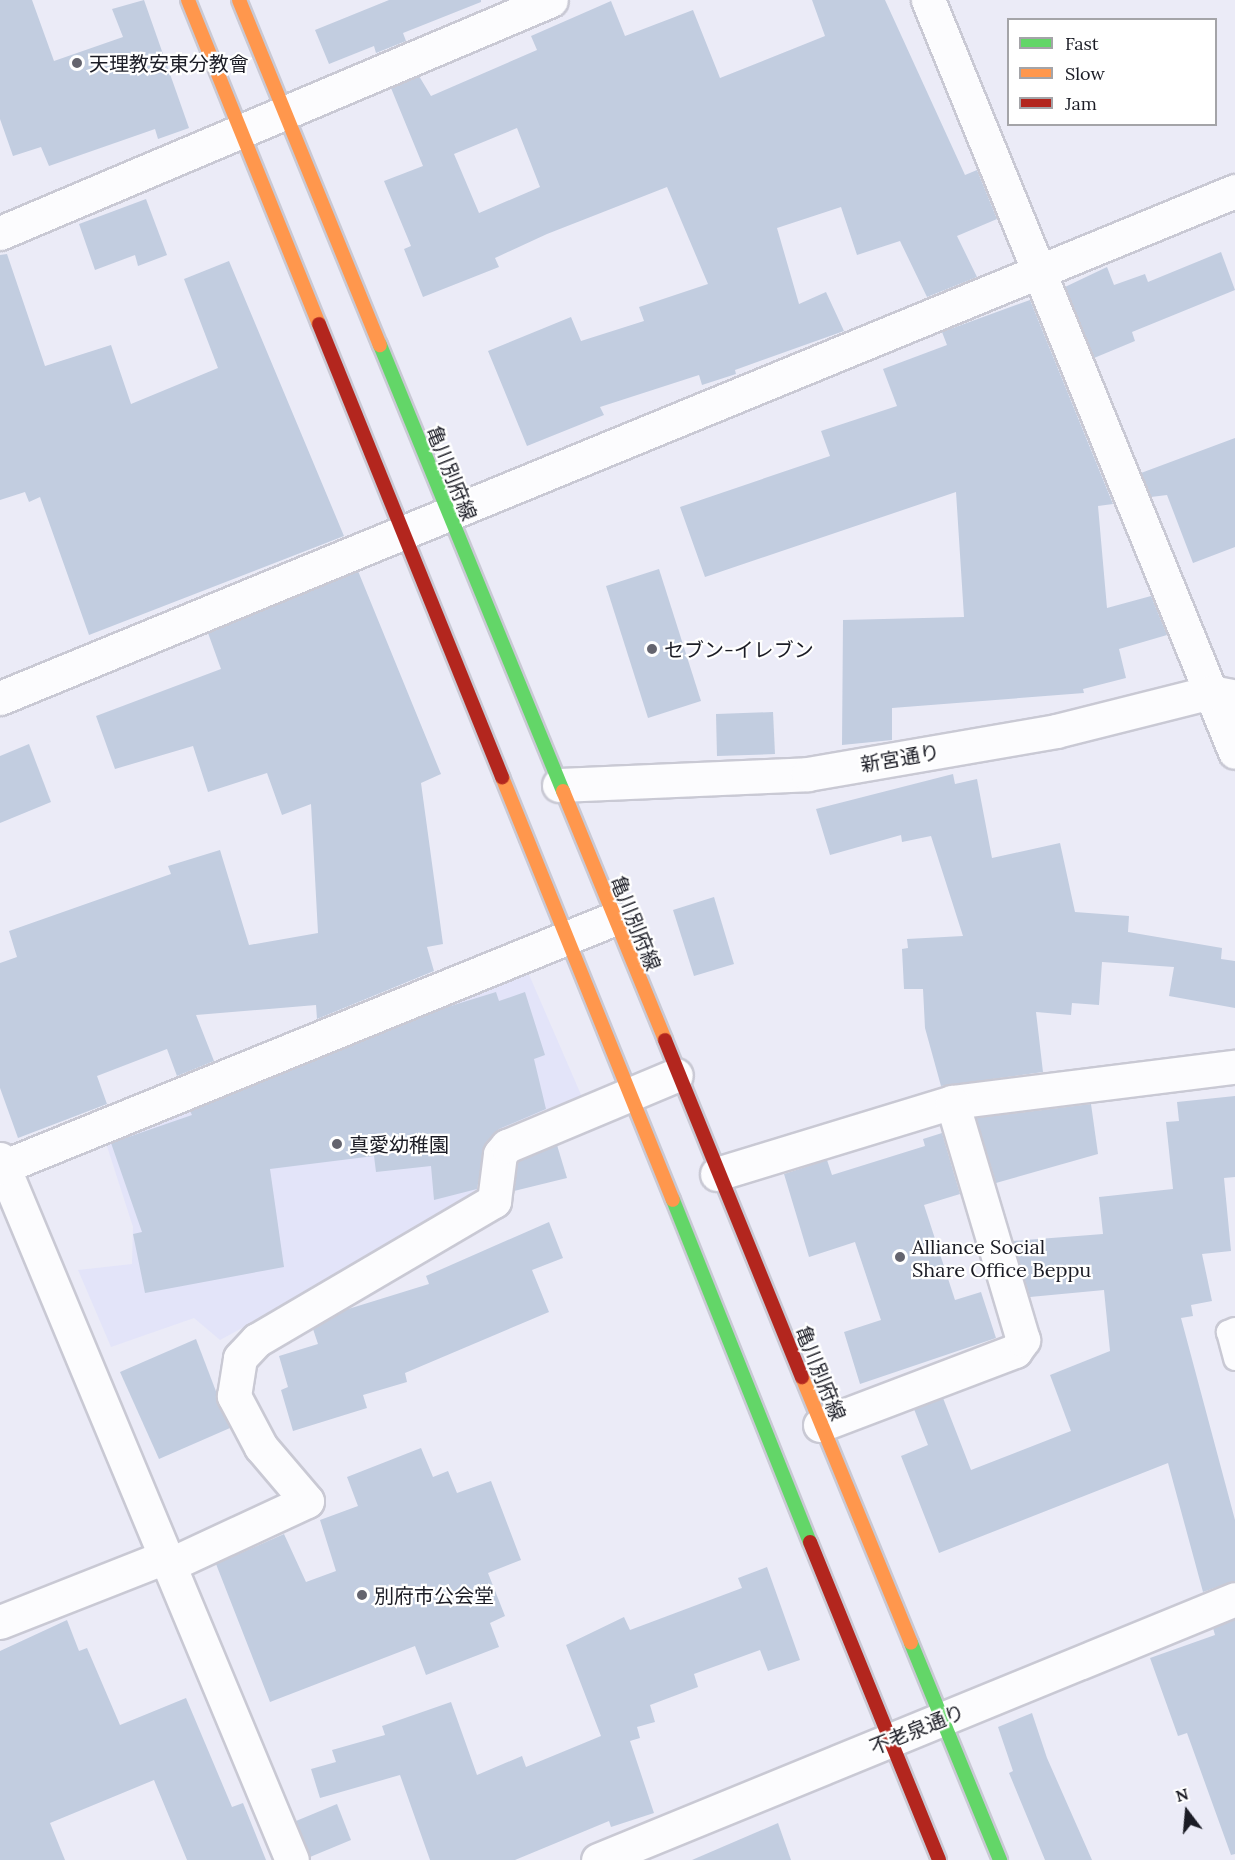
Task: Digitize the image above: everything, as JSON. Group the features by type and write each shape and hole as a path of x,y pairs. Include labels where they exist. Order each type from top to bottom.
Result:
{"main road":[{"path":"188,0 403,534 570,937 939,1860"},
{"name":"亀川別府線","path":"239,0 676,1075 944,1718 1000,1860"}],"street":[{"path":"0,233 551,0"},
{"path":"928,0 1041,271 1223,694 1235,752"},
{"path":"0,698 1235,191"},
{"name":"新宮通り","path":"559,785 808,774 1056,731 1223,694"},
{"path":"292,1860 1,1164 613,920"},
{"path":"717,1174 952,1102 1235,1067"},
{"path":"0,1622 167,1561 307,1502 261,1447 234,1396 240,1358 257,1340 494,1201 500,1154 507,1146 676,1075"},
{"path":"820,1425 1015,1351 1023,1340 952,1102"},
{"name":"不老泉通り","path":"598,1860 1235,1599"}],"lane":[{"path":"1235,1329 1228,1332 1235,1359"}],"shaded area":[{"path":"527,970 582,1097 546,1119 479,1200 220,1340 194,1318 111,1347 78,1270 132,1264 133,1227 105,1140"}],"building":[{"name":"天理教安東分教會","path":"0,0 32,0 54,61 123,37 112,9 144,0 189,128 158,139 155,129 49,166 41,147 13,156 0,119"},
{"path":"389,0 481,0 481,2 403,33 406,41 376,53 374,46 329,64 315,30"},
{"path":"812,0 885,0 965,175 977,170 997,219 957,236 977,277 927,297 900,241 857,255 841,207 777,228 799,304 826,292 844,331 735,370 736,374 702,385 699,375 600,407 604,415 527,446 488,351 571,317 581,341 644,321 639,307 708,284 667,187 547,234 495,258 499,267 423,297 404,249 411,246 384,181 423,166 391,88 419,76 431,96 537,50 531,36 611,1 625,36 693,10 720,78 825,36","holes":["517,128 540,187 479,213 454,154"]},
{"path":"146,199 167,255 138,266 135,255 95,270 79,224"},
{"path":"1221,252 1235,290 1132,332 1135,341 1094,358 1065,287 1107,267 1114,285 1145,274 1148,282"},
{"path":"7,254 45,366 111,345 131,404 218,368 184,279 229,261 344,536 89,635 40,497 29,502 25,492 0,500 0,255"},
{"path":"1030,300 1113,504 1098,506 1107,608 1151,596 1167,635 1119,649 1126,678 1083,689 1084,693 892,708 892,740 842,745 843,620 964,617 956,492 705,577 680,507 830,456 821,431 897,406 883,369 947,345 942,332"},
{"path":"1235,438 1235,547 1193,563 1167,495 1151,497 1141,473"},
{"path":"659,569 701,701 648,718 606,586"},
{"path":"358,571 441,774 421,783 443,944 427,947 434,971 317,1019 316,1005 196,1015 214,1061 177,1076 167,1049 97,1076 107,1104 18,1138 0,1088 0,963 17,957 9,931 171,874 168,866 220,850 249,945 318,933 311,804 282,815 267,773 208,792 193,746 115,769 96,716 221,669 208,633"},
{"path":"773,712 775,754 717,756 716,714"},
{"path":"29,744 51,802 0,823 0,756"},
{"path":"953,774 955,784 977,779 992,858 1060,843 1075,912 1129,916 1128,932 1222,948 1221,959 1235,961 1235,1008 1169,996 1174,967 1102,962 1099,1005 1072,1003 1071,1015 1036,1012 1043,1072 941,1086 925,1028 923,989 904,989 902,949 908,948 907,939 963,936 931,836 902,842 901,835 830,855 816,809"},
{"path":"714,897 734,964 694,976 673,910"},
{"path":"496,992 499,1001 525,992 545,1055 534,1059 546,1109 499,1129 486,1142 477,1189 434,1200 431,1166 376,1172 374,1156 270,1169 284,1267 145,1293 133,1234 142,1232 111,1143 192,1115 190,1111 444,1008"},
{"path":"1235,1096 1235,1177 1224,1178 1231,1251 1202,1254 1212,1301 1191,1305 1193,1316 1181,1318 1235,1520 1235,1581 1203,1592 1168,1463 939,1553 901,1456 928,1445 914,1409 943,1398 971,1470 1071,1431 1050,1375 1110,1351 1104,1290 1030,1297 1013,1241 1103,1234 1099,1197 1173,1189 1166,1122 1179,1121 1177,1102"},
{"path":"1091,1104 1098,1154 996,1183 976,1118"},
{"path":"942,1133 960,1194 924,1205 955,1300 981,1292 996,1338 860,1384 844,1332 881,1320 855,1242 809,1257 784,1174 827,1160 832,1175 925,1146 923,1139"},
{"path":"557,1145 567,1178 514,1191 518,1162"},
{"path":"549,1222 563,1258 532,1270 549,1312 405,1373 407,1382 363,1395 367,1408 293,1431 281,1390 288,1387 279,1356 318,1344 313,1329 345,1310 429,1284 426,1276"},
{"path":"196,1339 230,1428 159,1459 120,1372"},
{"name":"別府市公会堂","path":"421,1448 433,1477 448,1471 457,1493 491,1481 521,1560 488,1573 505,1616 490,1623 499,1647 426,1675 415,1646 270,1702 216,1564 284,1534 306,1582 336,1571 320,1520 358,1506 347,1477"},
{"path":"767,1567 800,1660 768,1671 760,1650 694,1674 698,1687 650,1705 655,1722 637,1727 640,1738 630,1741 654,1813 611,1827 609,1821 515,1860 430,1860 400,1775 320,1798 311,1769 336,1762 332,1750 385,1735 382,1726 451,1702 477,1775 522,1756 526,1767 601,1736 566,1645 624,1617 630,1630 742,1588 738,1578"},
{"path":"1235,1619 1235,1854 1231,1855 1187,1733 1178,1736 1150,1658 1215,1635 1213,1628"},
{"path":"67,1620 79,1651 87,1648 120,1725 186,1698 232,1807 243,1803 266,1860 187,1860 154,1780 50,1823 65,1860 0,1860 0,1651"},
{"path":"1032,1713 1047,1758 1092,1860 1045,1860 1009,1773 1013,1771 998,1727"},
{"path":"337,1804 351,1840 310,1857 296,1821"},
{"path":"778,1823 791,1860 692,1860"}],"traffic: fast":[{"path":"380,345 563,791"},
{"path":"673,1200 810,1542"},
{"path":"911,1643 1000,1860"}],"traffic: slow":[{"path":"188,0 319,324"},
{"path":"239,0 380,345"},
{"path":"502,777 673,1200"},
{"path":"563,791 665,1040"},
{"path":"802,1377 911,1643"}],"traffic: jam":[{"path":"319,324 502,777"},
{"path":"665,1040 802,1377"},
{"path":"810,1542 939,1860"}],"place":[{"name":"天理教安東分教會","path":"77,63"},
{"name":"セブン-イレブン","path":"652,649"},
{"name":"真愛幼稚園","path":"337,1144"},
{"name":"Alliance Social Share Office Beppu","path":"900,1257"},
{"name":"別府市公会堂","path":"362,1595"}]}
